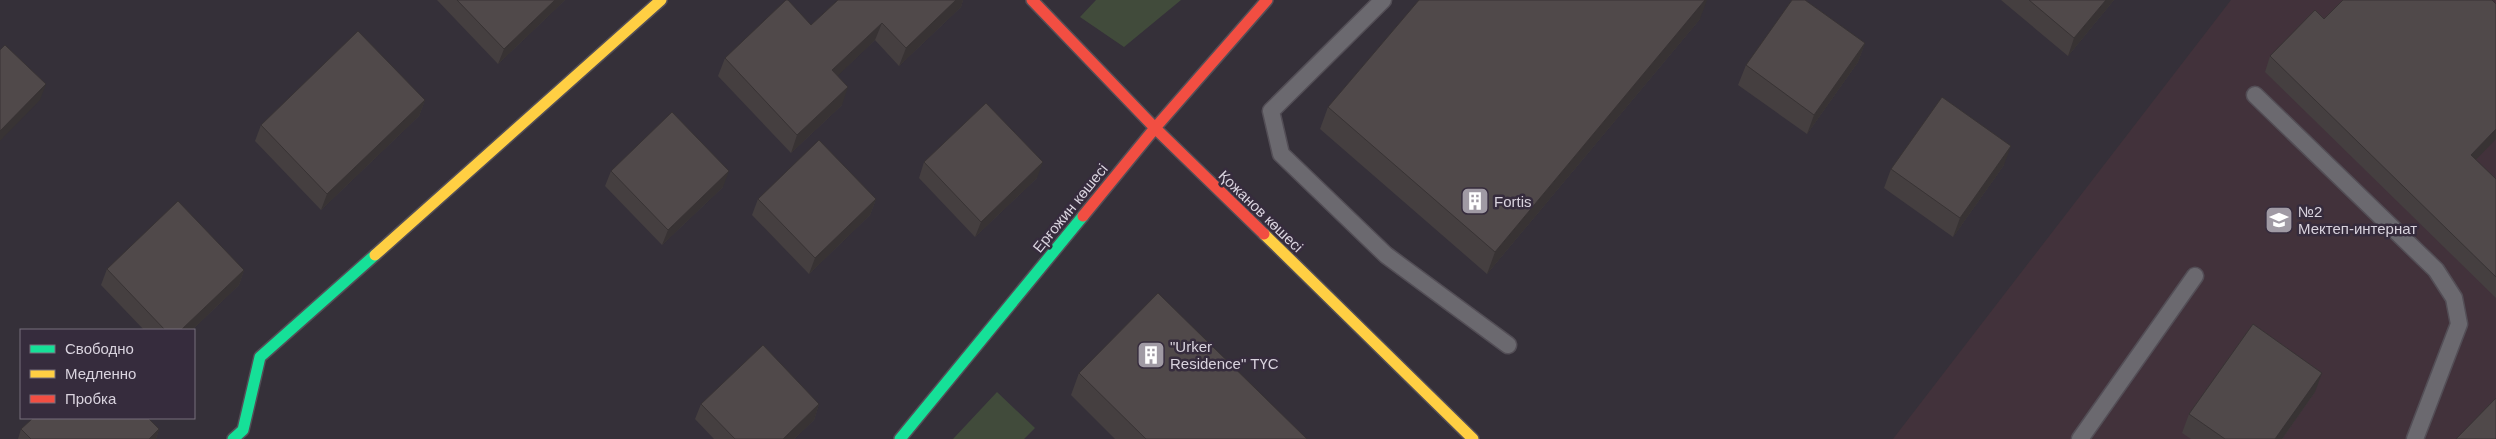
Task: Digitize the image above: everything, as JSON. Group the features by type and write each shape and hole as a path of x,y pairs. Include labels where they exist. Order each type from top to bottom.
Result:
{"street":[{"path":"233,439 244,430 260,357 661,0"},
{"name":"Қожанов көшесі","path":"1032,0 1155,128 1473,439"},
{"name":"Ерғожин көшесі","path":"900,439 1155,128 1267,0"}],"lane":[{"path":"1383,0 1271,111 1280,154 1386,255 1508,344"},
{"path":"2255,95 2436,270 2454,298 2459,324 2415,439"},
{"path":"2080,439 2194,276"}],"shaded area":[{"name":"№2 Мектеп-интернат","path":"2231,0 2496,0 2496,439 1893,439"}],"green space":[{"path":"1096,0 1181,0 1124,47 1080,17"},
{"path":"997,392 1035,428 1024,439 953,439"}],"building":[{"path":"457,0 555,0 504,49"},
{"path":"786,0 811,25 838,0 956,0 906,48 882,23 832,70 848,87 797,135 725,58"},
{"name":"Fortis","path":"1419,0 1705,0 1495,252 1328,107"},
{"path":"1792,0 1805,0 1865,43 1814,115 1746,65"},
{"path":"2029,0 2106,0 2074,38"},
{"path":"2343,0 2492,0 2496,4 2496,129 2471,155 2496,179 2496,277 2270,56 2315,10 2324,19"},
{"path":"358,31 425,100 327,194 261,125"},
{"path":"5,45 46,84 0,131 0,50"},
{"path":"1942,97 2011,146 1960,218 1891,169"},
{"path":"986,103 1043,162 981,222 924,162"},
{"path":"672,112 729,171 668,230 611,171"},
{"path":"819,140 876,199 815,258 758,199"},
{"path":"178,201 244,270 182,329 164,329 107,269"},
{"name":"\"Urker Residence\" ТҮС","path":"1158,293 1307,439 1146,439 1079,373"},
{"path":"2253,324 2322,373 2275,439 2225,439 2189,414"},
{"path":"763,345 819,404 783,439 735,439 701,404"},
{"path":"2496,398 2496,439 2456,439"},
{"path":"32,419 149,419 159,429 149,439 31,439 21,429"}],"traffic: fast":[{"path":"900,439 1083,216"},
{"path":"233,439 243,430 260,357 375,255"}],"traffic: slow":[{"path":"375,255 661,0"},
{"path":"1264,234 1473,439"}],"traffic: jam":[{"path":"1032,0 1155,128 1264,234"},
{"path":"1083,216 1155,128 1267,0"}],"place":[{"name":"Fortis","path":"1475,201"},
{"name":"№2 Мектеп-интернат","path":"2279,220"},
{"name":"\"Urker Residence\" ТҮС","path":"1151,355"}]}
